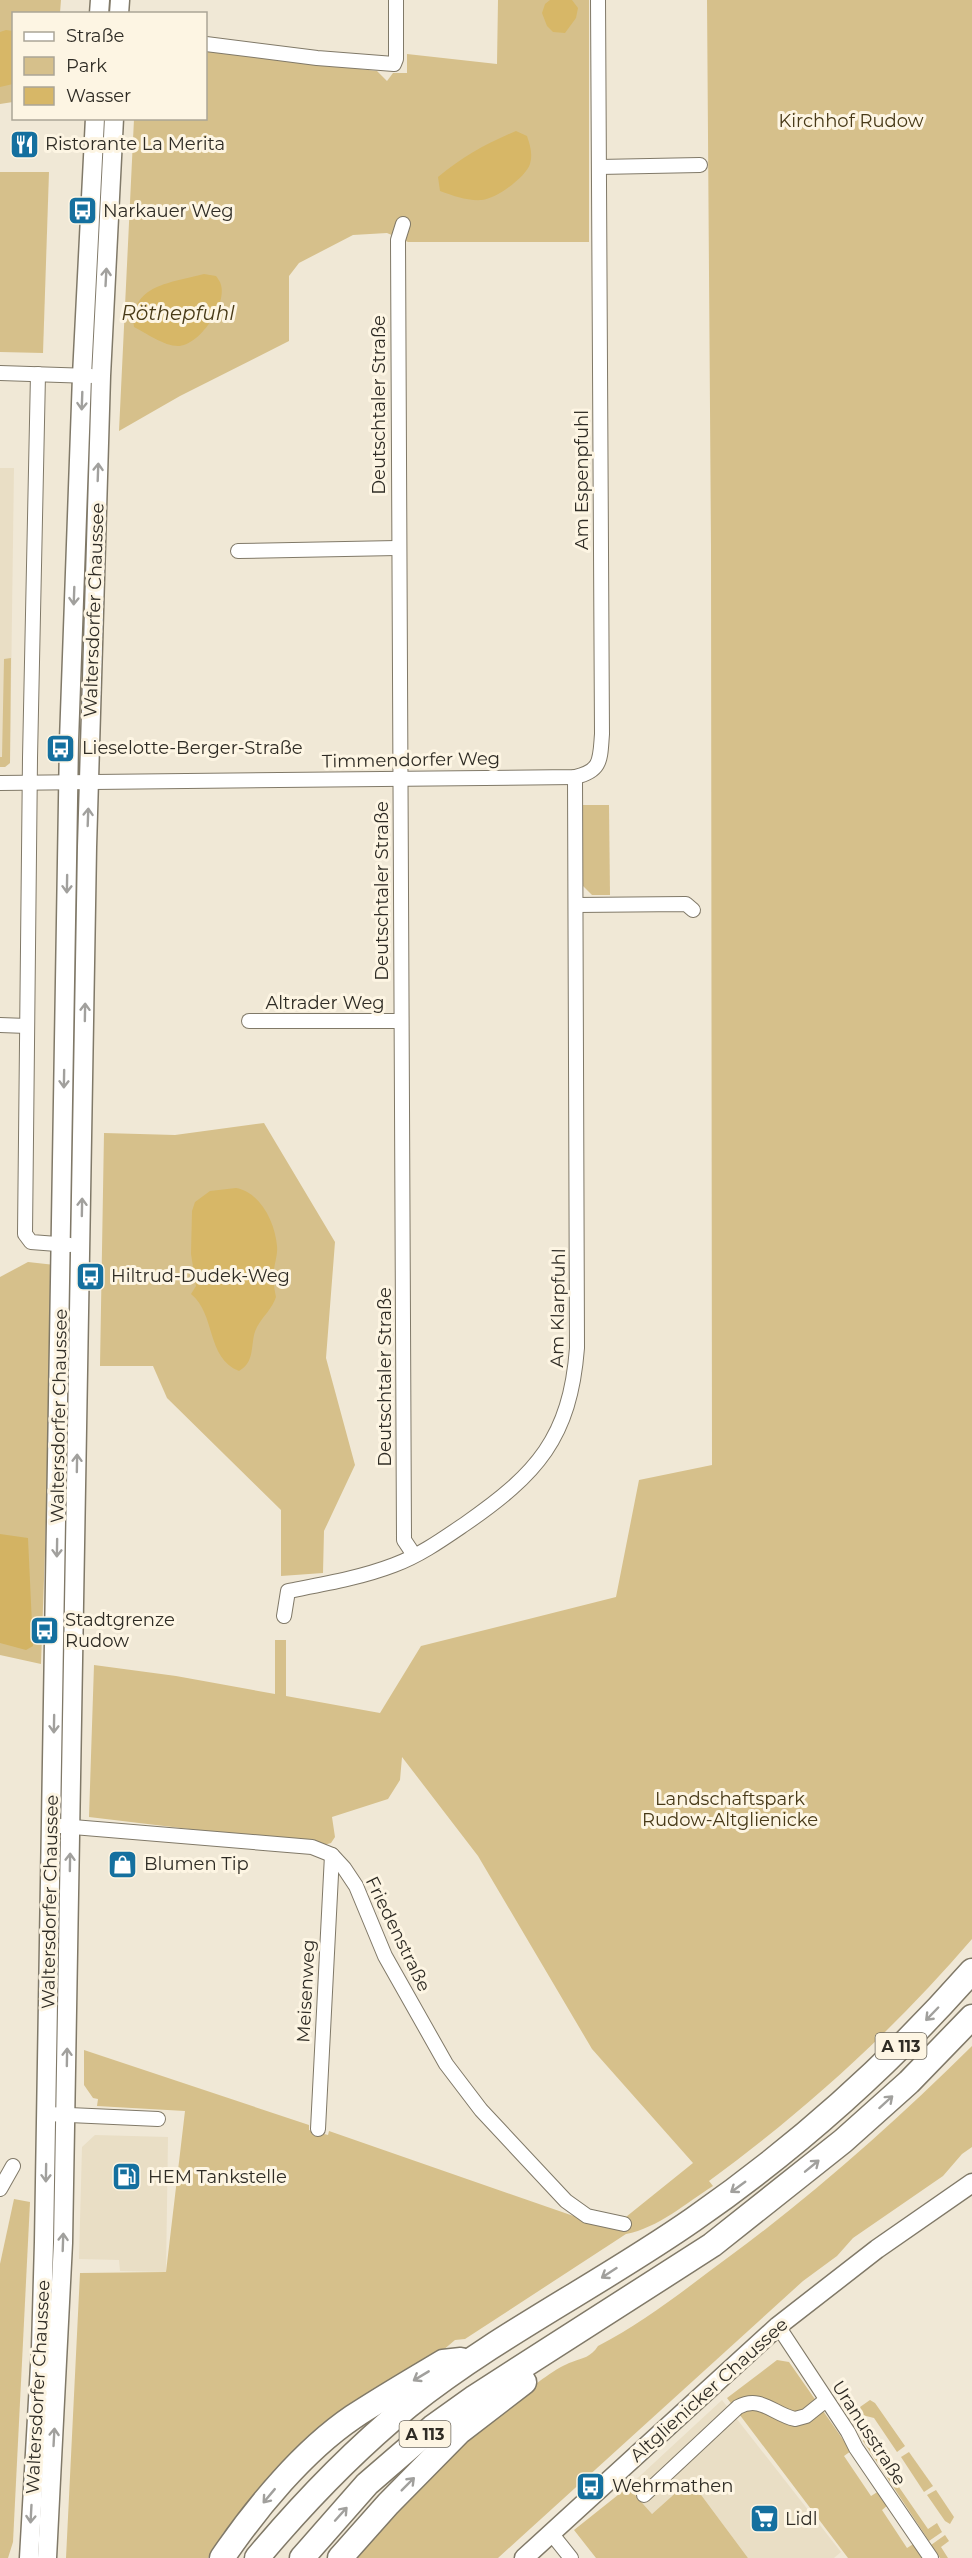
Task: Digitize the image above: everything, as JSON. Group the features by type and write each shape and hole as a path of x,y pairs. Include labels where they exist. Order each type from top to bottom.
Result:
{"highway":[{"name":"A 113","path":"257,2558 306,2500 346,2461 409,2406 475,2359 693,2220 747,2180 826,2116 888,2059 972,1971"},
{"name":"A 113","path":"302,2558 367,2484 433,2427 475,2397 712,2245 843,2141 909,2082 972,2017"},
{"path":"340,2558 388,2504 459,2432 556,2357 571,2337"},
{"path":"222,2558 271,2493 303,2460 352,2418 443,2362 475,2359"}],"main road":[{"name":"Waltersdorfer Chaussee","path":"29,2558 41,2348 52,1826 68,783 82,376 95,120"},
{"name":"Waltersdorfer Chaussee","path":"47,2558 59,2350 66,2115 90,783 101,376 114,120"},
{"name":"Altglienicker Chaussee","path":"524,2558 778,2326 877,2249 972,2183"}],"street":[{"path":"207,44 394,64 396,59 396,0"},
{"name":"Am Espenpfuhl","path":"575,777 590,774 597,766 602,734 598,0"},
{"path":"599,167 700,165"},
{"name":"Deutschtaler Straße","path":"403,224 398,240 397,548 404,1540 414,1556"},
{"path":"0,373 101,376"},
{"path":"38,374 30,784 25,1234 31,1242 81,1246"},
{"path":"238,551 397,548"},
{"name":"Timmendorfer Weg","path":"68,783 575,777"},
{"name":"Am Klarpfuhl","path":"284,1616 288,1591 352,1579 396,1565 414,1556 504,1497 536,1464 561,1426 574,1383 578,1348 575,777"},
{"path":"0,783 68,783"},
{"path":"576,905 686,904 693,910"},
{"name":"Altrader Weg","path":"249,1021 400,1022"},
{"path":"0,1025 27,1026"},
{"path":"52,1826 312,1847 332,1855"},
{"name":"Meisenweg","path":"318,2130 332,1855"},
{"name":"Friedenstraße","path":"332,1855 356,1886 385,1956 446,2064 481,2110 566,2201 587,2216 624,2224"},
{"path":"46,2114 158,2119"},
{"path":"0,2189 13,2166"},
{"name":"Uranusstraße","path":"778,2326 924,2555"},
{"path":"644,2495 738,2407 746,2403 762,2403 795,2419 806,2416 826,2400"},
{"path":"551,2534 571,2558"}],"shaded area":[{"path":"0,468 14,468 10,763 5,767 0,767"},
{"path":"0,1534 28,1538 33,1646 26,1650 0,1643"},
{"path":"95,2135 168,2137 166,2272 120,2271 119,2260 79,2259 82,2147"},
{"path":"722,2400 841,2552 834,2558 748,2558 690,2480 652,2514 628,2487"}],"green space":[{"path":"0,0 61,0 60,12 12,12 12,102 0,104"},
{"name":"Röthepfuhl","path":"498,0 589,0 589,242 408,242 387,233 353,235 299,263 289,276 289,341 180,396 119,431 134,120 207,120 207,51 377,71 387,81 393,73 407,73 407,54 497,64"},
{"name":"Landschaftspark Rudow-Altglienicke","path":"707,0 972,0 972,1939 912,2005 848,2068 780,2126 709,2181 713,2186 660,2221 626,2234 465,2339 455,2340 435,2357 302,2447 223,2533 208,2558 66,2558 80,2273 166,2272 185,2111 97,2106 98,2099 93,2098 84,2085 84,2050 309,2125 309,2130 328,2135 329,2131 611,2229 693,2163 592,2049 478,1856 402,1757 400,1780 388,1799 332,1817 335,1837 331,1843 324,1845 89,1817 94,1665 176,1676 275,1694 275,1640 286,1640 286,1696 380,1713 421,1646 616,1597 639,1480 712,1465 711,546"},
{"path":"0,172 49,172 43,353 0,352"},
{"path":"11,658 10,763 5,767 0,767 4,659"},
{"path":"581,805 609,805 610,895 592,895 581,884"},
{"path":"264,1123 335,1242 326,1358 355,1465 324,1531 323,1573 281,1576 281,1510 167,1398 153,1366 100,1366 104,1133 175,1135"},
{"path":"28,1262 55,1265 41,1664 0,1655 0,1277"},
{"path":"972,2046 972,2147 962,2154 943,2176 853,2238 837,2256 803,2281 498,2558 354,2558 435,2473 499,2414 553,2372 566,2364 590,2355 598,2346 649,2315 762,2232 855,2155"},
{"path":"14,2199 30,2202 13,2542 8,2558 0,2558 0,2264"},
{"path":"777,2360 789,2362 851,2451 844,2456 871,2496 879,2491 888,2505 882,2510 907,2548 915,2543 925,2558 848,2558 727,2398"},
{"path":"870,2400 875,2403 905,2446 897,2452 874,2418 862,2415 854,2420 850,2414"},
{"path":"866,2433 878,2439 891,2458 883,2464 928,2529 937,2523 942,2532 929,2541 863,2441"},
{"path":"909,2452 933,2486 924,2492 901,2457"},
{"path":"690,2480 748,2558 596,2558 574,2530 628,2487 652,2514"},
{"path":"936,2490 954,2517 950,2524 945,2521 927,2495"},
{"path":"945,2535 949,2541 941,2547 948,2558 940,2558 931,2545"}],"water":[{"path":"550,0 572,0 578,8 576,18 565,33 553,32 547,26 542,13 545,4"},
{"path":"12,31 12,84 0,87 0,32"},
{"path":"516,131 527,136 531,160 523,175 510,186 495,196 482,200 466,199 440,191 438,177 475,151"},
{"name":"Röthepfuhl","path":"204,274 216,276 221,284 222,293 216,313 210,323 194,339 186,344 173,345 161,342 134,327 139,302 146,294 167,283"},
{"path":"236,1188 252,1195 265,1210 273,1227 277,1249 274,1269 276,1297 257,1327 248,1362 239,1371 228,1365 221,1356 204,1313 191,1294 196,1286 191,1254 192,1211 195,1202 210,1191"}],"place":[{"name":"Ristorante La Merita","path":"24,144"},
{"name":"Narkauer Weg","path":"82,211"},
{"name":"Lieselotte-Berger-Straße","path":"61,748"},
{"name":"Hiltrud-Dudek-Weg","path":"90,1276"},
{"name":"Stadtgrenze Rudow","path":"44,1630"},
{"name":"Blumen Tip","path":"123,1864"},
{"name":"HEM Tankstelle","path":"127,2177"},
{"name":"Wehrmathen","path":"591,2486"},
{"name":"Lidl","path":"764,2519"}],"park label":[{"name":"Kirchhof Rudow","path":"851,121"}]}
